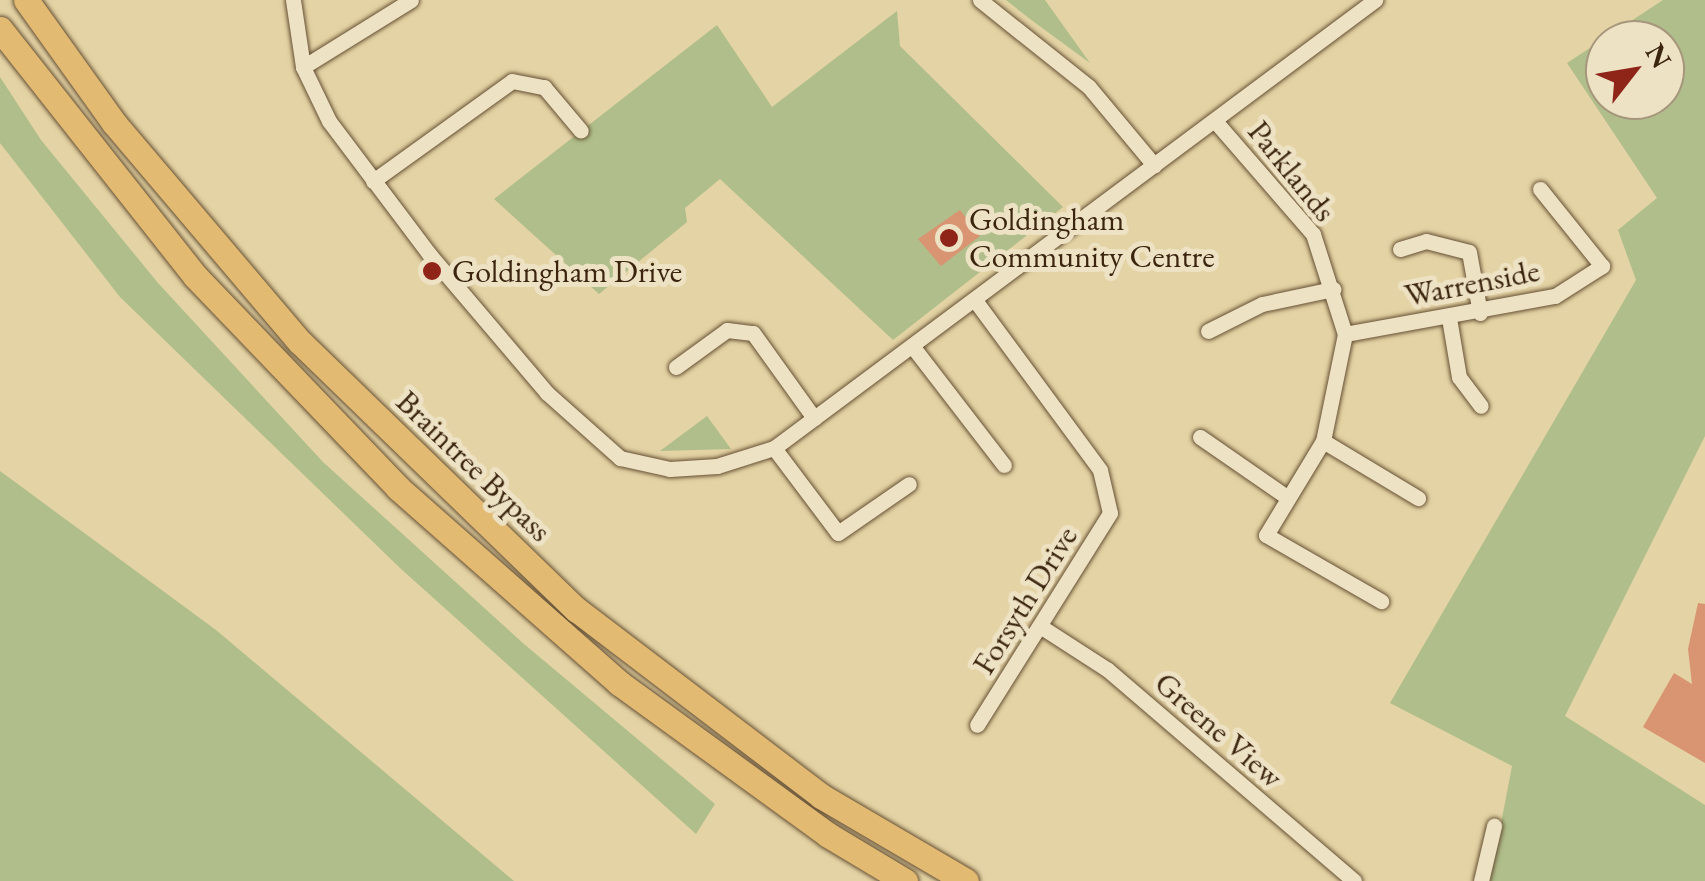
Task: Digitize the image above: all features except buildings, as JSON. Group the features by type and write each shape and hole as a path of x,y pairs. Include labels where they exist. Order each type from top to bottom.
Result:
{"highway":[{"name":"Braintree Bypass","path":"26,0 114,124 260,298 578,610 821,796 966,881"},
{"name":"Braintree Bypass","path":"0,30 195,276 398,488 619,683 828,835 904,881"}],"street":[{"path":"293,0 303,67 329,122 547,393 620,458 686,468 774,448 977,303 1375,0"},
{"path":"303,67 411,0"},
{"path":"980,0 1089,87 1154,165"},
{"path":"373,180 512,80 544,87 581,130"},
{"name":"Parklands","path":"1215,121 1313,234 1334,289 1345,334 1323,441 1266,535 1381,601"},
{"name":"Warrenside","path":"1345,334 1480,313 1555,296 1602,266 1540,189"},
{"path":"1400,249 1426,241 1469,252 1480,313"},
{"path":"1208,331 1262,304 1334,289"},
{"name":"Forsyth Drive","path":"977,303 1100,470 1110,513 1043,628 977,725"},
{"path":"1450,318 1459,378 1481,406"},
{"path":"676,368 727,330 753,333 814,418"},
{"path":"913,346 1004,464"},
{"path":"1200,437 1288,498"},
{"path":"1323,441 1418,498"},
{"path":"774,448 838,534 908,484"},
{"name":"Greene View","path":"1043,628 1108,670 1354,881"},
{"path":"1481,881 1494,826"}],"green space":[{"path":"1006,0 1045,0 1090,63 1030,19"},
{"path":"1663,0 1705,0 1705,436 1565,716 1705,805 1705,881 1490,881 1512,766 1390,703 1636,280 1618,230 1657,198 1605,120 1685,120 1685,20 1633,20"},
{"path":"897,11 900,46 1063,207 893,340 720,179 685,208 687,222 599,294 494,199 717,25 772,107"},
{"path":"1585,51 1585,90 1567,63"},
{"path":"0,77 41,140 158,283 323,462 524,644 715,804 696,834 400,568 120,297 0,143"},
{"path":"707,416 731,449 660,451"},
{"path":"0,471 216,630 514,881 0,881"}],"place":[{"name":"Goldingham Community Centre","path":"949,238"},
{"name":"Goldingham Drive","path":"432,271"}]}
